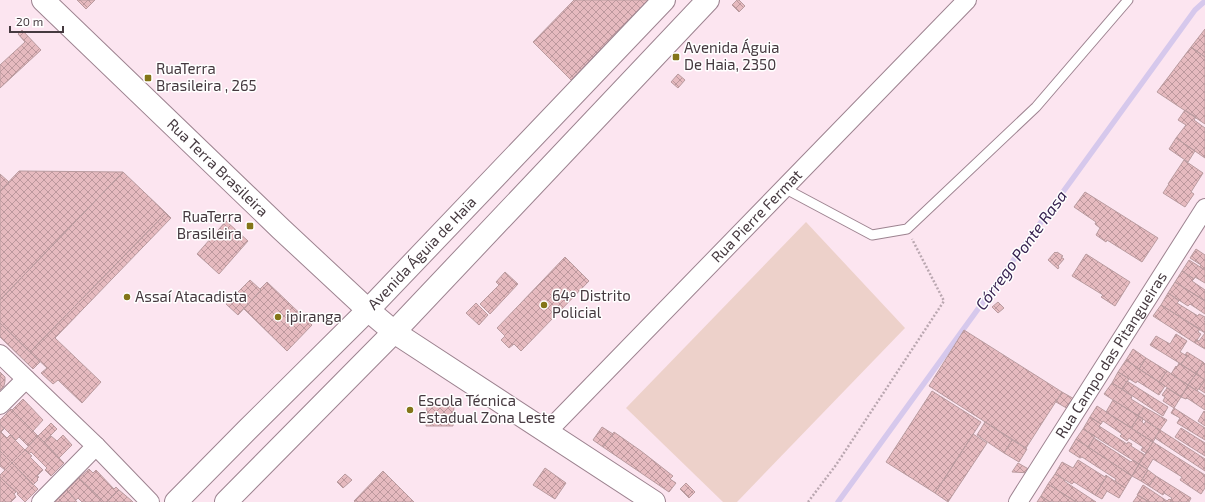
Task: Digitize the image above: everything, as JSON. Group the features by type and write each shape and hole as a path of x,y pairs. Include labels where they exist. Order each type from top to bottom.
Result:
{"main road":[{"name":"Rua Terra Brasileira","path":"43,0 281,229 368,310 394,332 654,502"},
{"name":"Avenida Águia de Haia","path":"176,502 368,310 664,0"},
{"path":"226,502 394,332 708,0"}],"street":[{"name":"Rua Pierre Fermat","path":"548,432 966,0"},
{"name":"Rua Campo das Pitangueiras","path":"1018,502 1205,208"},
{"path":"0,354 96,446 150,502"},
{"path":"0,405 26,379"},
{"path":"41,502 96,446"}],"lane":[{"path":"784,188 872,235 907,229 1036,107 1128,0"}],"path":[{"path":"808,502 836,465 944,301 907,229"}],"shaded area":[{"path":"806,222 905,328 737,502 723,502 626,408"}],"building":[{"path":"77,0 89,1 95,0 86,9"},
{"path":"574,0 648,0 571,80 533,42"},
{"path":"737,0 745,6 739,12 732,5"},
{"path":"1205,29 1205,57 1191,47"},
{"path":"22,30 41,50 0,88 0,65 25,42 18,34"},
{"path":"1191,47 1205,57 1205,124 1157,92"},
{"path":"678,74 685,80 678,88 671,82"},
{"path":"1185,110 1196,117 1194,120 1205,128 1205,158 1176,138 1186,125 1178,120"},
{"path":"1176,138 1195,151 1188,162 1169,149"},
{"path":"1184,160 1203,173 1191,192 1194,194 1185,207 1163,193"},
{"path":"19,171 123,172 0,300 0,191"},
{"path":"123,172 166,213 30,352 0,323 0,300"},
{"path":"0,174 9,182 0,191"},
{"path":"1085,192 1158,238 1142,262 1107,240 1106,242 1096,235 1100,228 1095,224 1096,222 1074,207"},
{"path":"166,213 171,218 55,338 101,382 82,403 58,380 53,384 41,373 47,368 30,352"},
{"path":"226,221 248,241 219,274 197,254"},
{"path":"1196,249 1205,255 1205,270 1200,267 1201,265 1190,258"},
{"path":"1055,252 1063,256 1061,257 1064,259 1058,266 1058,269 1048,260"},
{"path":"1086,254 1130,282 1115,306 1101,297 1103,295 1072,276"},
{"path":"565,257 589,281 521,351 514,344 509,348 501,340 505,336 497,328"},
{"path":"1189,260 1205,270 1205,283 1195,277 1194,279 1182,271"},
{"path":"1182,271 1194,279 1192,281 1205,290 1205,301 1175,282"},
{"path":"505,272 518,284 490,314 480,304 499,285 496,282"},
{"path":"250,280 261,290 238,315 226,304"},
{"name":"ipiranga","path":"267,282 312,325 287,351 244,309"},
{"path":"1175,282 1205,301 1205,314 1190,304 1188,306 1168,293"},
{"path":"1168,293 1179,301 1177,303 1198,316 1199,314 1205,317 1205,333 1161,305"},
{"path":"998,302 1004,308 998,313 992,307"},
{"path":"476,303 488,315 479,325 466,313"},
{"path":"1161,305 1200,329 1198,332 1201,334 1195,343 1153,316"},
{"path":"0,323 40,362 33,369 0,337"},
{"path":"964,330 1062,392 1026,448 929,386"},
{"path":"1205,333 1205,349 1195,343 1197,340 1199,341"},
{"path":"1176,334 1187,341 1180,352 1187,356 1181,364 1150,345 1156,336 1170,344"},
{"path":"1133,349 1146,358 1139,369 1126,360"},
{"path":"1187,352 1203,362 1196,374 1181,364 1187,356 1185,355"},
{"path":"1146,358 1167,371 1159,382 1139,369"},
{"path":"1126,360 1165,386 1159,395 1137,381 1136,383 1118,372"},
{"path":"1203,362 1205,364 1205,380 1196,374"},
{"path":"1179,363 1196,374 1188,385 1171,374"},
{"path":"1167,371 1188,385 1181,397 1159,382"},
{"path":"0,372 5,377 5,381 4,386 0,390"},
{"path":"1118,372 1129,379 1122,389 1112,383"},
{"path":"1196,374 1205,380 1197,391 1188,385"},
{"path":"1205,380 1205,393 1199,389"},
{"path":"1127,381 1168,407 1163,416 1122,389"},
{"path":"1112,383 1132,396 1131,399 1144,407 1138,416 1104,394"},
{"path":"1188,385 1205,396 1205,410 1187,398 1181,397"},
{"path":"1167,388 1181,397 1174,408 1163,401 1165,397 1162,395"},
{"path":"932,391 981,422 935,493 886,462"},
{"path":"1062,392 1076,400 1070,410 1056,402"},
{"path":"23,399 43,420 33,431 12,410"},
{"path":"1113,400 1139,416 1131,428 1106,412"},
{"path":"427,405 454,405 453,426 426,426"},
{"path":"1097,406 1153,442 1146,453 1141,450 1143,447 1129,438 1127,441 1120,436 1122,434 1103,421 1101,424 1090,417"},
{"path":"1144,407 1167,420 1160,430 1138,416"},
{"path":"1174,408 1205,428 1205,440 1177,423 1180,418 1171,413"},
{"path":"11,409 38,436 28,446 19,437 16,440 0,424 0,420"},
{"path":"1204,411 1205,412 1205,426 1198,421"},
{"path":"1139,416 1143,419 1142,422 1144,424 1146,421 1160,430 1153,442 1131,428"},
{"path":"1090,417 1101,424 1099,426 1127,444 1128,442 1132,444 1131,446 1145,455 1139,464 1083,429"},
{"path":"985,422 1012,440 1004,453 977,435"},
{"path":"51,423 57,429 44,442 38,436"},
{"path":"0,424 4,429 1,432 7,438 10,435 25,450 12,463 0,451"},
{"path":"602,427 613,434 603,447 593,440"},
{"path":"1181,428 1205,443 1205,456 1175,437"},
{"path":"1083,429 1095,436 1088,447 1076,439"},
{"path":"1160,430 1205,459 1205,471 1155,438"},
{"path":"614,432 673,476 670,479 676,483 669,492 603,447"},
{"path":"973,434 987,443 948,502 935,493"},
{"path":"63,435 72,445 59,458 44,442 51,436 57,441"},
{"path":"38,436 64,463 51,476 45,470 47,468 31,452 29,454 25,450"},
{"path":"1094,438 1131,462 1133,460 1139,464 1132,476 1088,447"},
{"path":"1076,439 1132,476 1125,488 1115,481 1116,479 1082,457 1080,458 1069,451"},
{"path":"1012,440 1027,449 1019,462 1004,453"},
{"path":"1153,442 1205,475 1205,488 1201,494 1180,480 1182,477 1153,459 1147,469 1139,464"},
{"path":"25,450 43,470 37,476 39,477 37,479 38,480 33,485 12,463"},
{"path":"0,451 12,463 5,470 0,466"},
{"path":"1078,460 1105,477 1106,475 1107,476 1095,495 1074,482 1072,484 1055,474 1062,462 1073,468"},
{"path":"12,463 38,489 25,502 17,494 18,493 0,477 0,475"},
{"path":"1018,463 1032,471 1031,473 1012,472"},
{"path":"1139,464 1148,470 1141,481 1132,476"},
{"path":"545,468 566,483 555,499 533,485"},
{"path":"89,469 93,473 96,470 114,489 116,487 119,490 107,502 104,502 79,478"},
{"path":"1148,470 1156,476 1149,486 1141,481"},
{"path":"383,471 414,502 354,501"},
{"path":"345,474 352,480 343,488 337,482"},
{"path":"1055,474 1096,502 1076,502 1048,484"},
{"path":"1107,476 1125,488 1119,498 1107,491 1102,499 1095,495"},
{"path":"1156,476 1191,498 1189,502 1173,502 1170,500 1172,498 1164,493 1163,495 1149,486"},
{"path":"0,477 16,492 14,494 16,497 11,502 0,502"},
{"path":"79,478 104,502 82,502 78,498 76,500 67,490"},
{"path":"686,483 695,492 689,498 680,489"},
{"path":"1048,484 1076,502 1050,502 1041,496"},
{"path":"1143,485 1167,501 1169,499 1173,502 1149,502 1137,495"},
{"path":"67,490 77,502 55,502"},
{"path":"119,490 132,501 133,502 107,502"},
{"path":"1138,495 1149,502 1133,502"},
{"path":"1041,496 1050,502 1037,502"}],"waterway":[{"name":"Córrego Ponte Rasa","path":"838,502 1195,10 1205,1"}],"place":[{"name":"Avenida Águia De Haia, 2350","path":"676,57"},
{"name":"RuaTerra Brasileira , 265","path":"148,78"},
{"name":"RuaTerra Brasileira","path":"250,226"},
{"name":"Assaí Atacadista","path":"127,297"},
{"name":"64º Distrito Policial","path":"544,305"},
{"name":"ipiranga","path":"278,317"},
{"name":"Escola Técnica Estadual Zona Leste","path":"410,410"}]}
